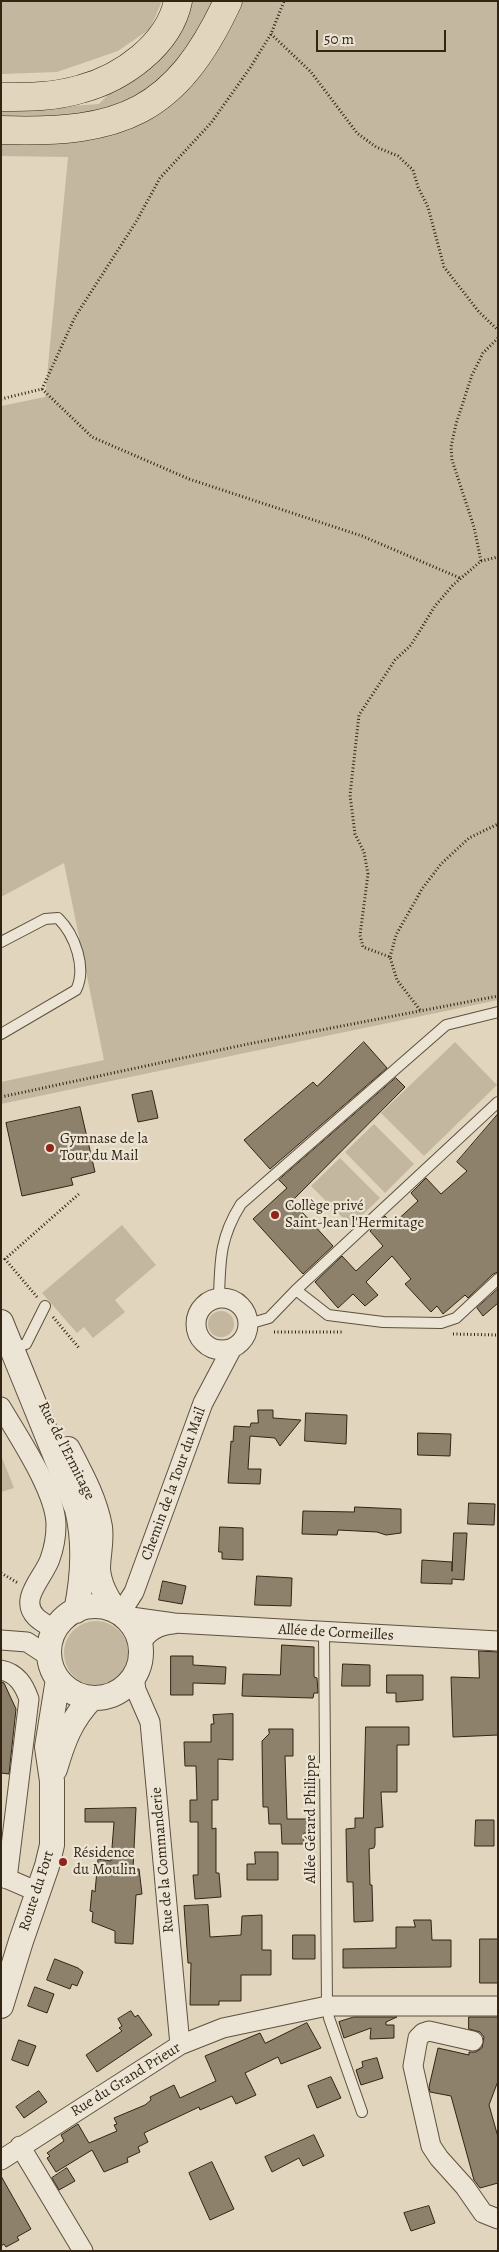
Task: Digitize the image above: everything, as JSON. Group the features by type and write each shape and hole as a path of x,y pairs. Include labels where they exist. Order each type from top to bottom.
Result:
{"highway":[{"path":"1,98 56,95 82,89 113,76 141,58 166,32 178,1"},
{"path":"1,130 45,131 93,126 112,122 151,103 168,91 196,61 217,25 228,1"}],"street":[{"path":"207,1346 219,1350 232,1348 246,1334 248,1324 245,1312 234,1301 218,1298 204,1304 196,1318 197,1334 212,1354 216,1377"},
{"name":"Rue de l'Ermitage","path":"1,1322 74,1499 79,1518 82,1560 76,1611"},
{"name":"Chemin de la Tour du Mail","path":"120,1614 134,1592 203,1403 232,1348"},
{"name":"Rue de l'Ermitage","path":"12,1350 87,1484 100,1526 99,1575 106,1594 120,1614"},
{"path":"1,1407 44,1484 52,1504 56,1524 50,1560 31,1593 29,1605 36,1617 55,1630"},
{"path":"1,1640 26,1642 54,1668 69,1690 92,1698 111,1695 128,1684 134,1676 141,1656 137,1634 120,1614 96,1606 76,1611 68,1616 55,1630 52,1638 54,1668"},
{"name":"Allée de Cormeilles","path":"120,1614 174,1624 498,1641"},
{"name":"Allée de Cormeilles","path":"140,1645 151,1631 164,1625 174,1624"},
{"name":"Route du Fort","path":"1,2006 47,1866 52,1845 52,1781 47,1746 54,1668"},
{"path":"1,1670 10,1672 21,1681 29,1699 4,1877 38,1892"},
{"name":"Rue de la Commanderie","path":"134,1676 136,1690 150,1722 180,2045"},
{"name":"Route du Fort","path":"52,1781 66,1735 74,1719 92,1698"},
{"name":"Route du Fort","path":"1,1986 21,1941"},
{"name":"Rue du Grand Prieur","path":"1,2160 20,2146 180,2045 223,2028 327,2006 498,2006"},
{"path":"446,2006 448,2035"},
{"path":"473,2040 429,2030 418,2038 413,2066 429,2136 439,2158 465,2187 483,2213 498,2219"},
{"path":"20,2146 83,2251"}],"lane":[{"path":"1,942 45,919 58,918 66,926 75,944 80,982 76,990 1,1034"},
{"path":"218,1298 224,1238 232,1218 241,1204 446,1025 498,1012"},
{"path":"248,1324 269,1318 296,1290 498,1102"},
{"path":"296,1290 328,1315 383,1322 441,1324 456,1318 498,1279"},
{"path":"12,1350 26,1344 45,1306"},
{"name":"Allée Gérard Philippe","path":"324,1633 327,2006 362,2112"}],"path":[{"path":"42,389 75,317 136,222 160,178 211,122 250,68 271,34 284,1"},
{"path":"271,34 311,72 357,133 376,148 398,156 413,170 418,187 428,207 444,267 479,312 498,330"},
{"path":"481,561 474,528 452,460 451,447 456,424 472,375 483,353 498,338"},
{"path":"1,399 42,389"},
{"path":"42,389 92,437 190,479 362,536 460,578"},
{"path":"390,957 362,948 360,935 368,874 364,852 355,834 350,795 359,715 395,660 405,652 427,617 460,578 481,561 498,557"},
{"path":"420,1010 398,980 390,957 396,935 422,889 441,864 469,838 498,824"},
{"path":"1,1096 420,1010 498,996"},
{"path":"31,1290 5,1259 80,1193"}],"shaded area":[{"path":"1,1 162,1 150,29 118,51 57,72 1,74"},
{"path":"186,1 498,1 498,1000 1,1104 1,1082 104,1060 64,863 1,897 1,406 45,397 68,157 1,156 1,111 99,104 182,17"},
{"path":"455,1042 497,1085 424,1156 381,1113"},
{"path":"374,1124 414,1164 385,1193 345,1152"},
{"path":"340,1158 380,1198 351,1226 311,1186"},
{"path":"122,1225 156,1265 115,1300 125,1312 93,1338 84,1327 77,1333 42,1293"},
{"path":"221,1311 230,1315 234,1324 230,1333 221,1337 212,1333 208,1324 212,1315"},
{"path":"1,1455 14,1488 1,1492"},
{"path":"90,1621 102,1621 119,1630 126,1641 128,1653 126,1665 119,1676 102,1685 90,1685 78,1680 69,1671 64,1659 64,1647 69,1635 78,1626"}],"building":[{"path":"364,1042 387,1068 270,1169 244,1140 313,1082 317,1086"},
{"path":"396,1078 405,1087 292,1201 333,1246 303,1274 253,1219 287,1188 279,1180"},
{"path":"152,1091 158,1118 138,1122 132,1095"},
{"name":"Gymnase de la Tour du Mail","path":"80,1107 95,1172 71,1178 73,1185 22,1196 6,1123"},
{"path":"498,1114 498,1272 493,1274 468,1298 465,1295 443,1314 437,1306 431,1312 405,1284 411,1279 392,1256 366,1282 378,1295 365,1306 353,1294 338,1308 315,1282 342,1256 356,1271 383,1246 370,1231 385,1216 393,1224 418,1201 411,1193 426,1178 441,1194 467,1171 457,1162"},
{"path":"498,1289 498,1303 483,1316 477,1308"},
{"path":"258,1410 273,1410 273,1418 301,1420 280,1446 275,1438 250,1436 248,1469 261,1469 260,1484 228,1483 234,1426 250,1427 251,1423 258,1423"},
{"path":"306,1413 347,1415 346,1444 305,1441"},
{"path":"418,1433 451,1434 450,1456 418,1455"},
{"path":"469,1503 495,1504 494,1525 468,1524"},
{"path":"355,1507 401,1509 401,1533 386,1535 377,1532 338,1530 337,1535 302,1534 303,1511 354,1512"},
{"path":"220,1527 243,1528 243,1560 222,1559 222,1552 219,1552"},
{"path":"454,1533 467,1533 464,1580 452,1579 452,1584 421,1583 422,1560 452,1562 452,1571"},
{"path":"257,1576 292,1578 291,1606 255,1605"},
{"path":"163,1581 186,1586 182,1604 159,1600"},
{"path":"282,1645 314,1647 314,1677 317,1678 318,1693 314,1693 313,1698 242,1696 243,1674 280,1675"},
{"path":"479,1651 498,1652 498,1735 453,1737 451,1677 479,1678"},
{"path":"171,1656 193,1656 193,1665 226,1667 225,1684 193,1683 193,1695 171,1695"},
{"path":"343,1664 370,1665 370,1686 342,1686"},
{"path":"387,1675 423,1675 423,1700 396,1702 396,1693 387,1693"},
{"path":"1,1682 4,1683 16,1709 9,1774 1,1773"},
{"path":"233,1714 233,1760 218,1759 218,1800 212,1800 212,1829 216,1828 216,1873 219,1873 221,1897 195,1899 193,1875 198,1875 198,1822 190,1822 190,1800 197,1800 196,1766 185,1766 184,1742 211,1742 211,1724 214,1724 213,1715"},
{"path":"366,1727 409,1727 409,1745 397,1745 397,1792 381,1792 383,1827 375,1828 375,1845 374,1848 369,1849 373,1921 354,1922 353,1882 347,1882 346,1829 355,1828 355,1818 363,1818"},
{"path":"269,1729 293,1729 293,1756 285,1756 287,1819 311,1819 311,1833 304,1833 304,1844 282,1844 281,1824 269,1824 268,1807 263,1807 262,1741 269,1734"},
{"path":"136,1808 133,1869 139,1869 142,1894 136,1895 133,1944 115,1943 115,1931 92,1922 93,1912 90,1911 92,1890 95,1892 98,1859 111,1861 114,1822 85,1822 85,1809"},
{"path":"476,1820 494,1820 494,1846 475,1846"},
{"path":"255,1852 278,1852 278,1880 247,1880 247,1864 255,1864"},
{"path":"208,1905 210,1937 241,1935 242,1916 262,1915 262,1950 271,1950 271,1975 241,1975 241,2001 219,2001 219,2005 190,2005 191,1963 188,1963 184,1906"},
{"path":"414,1920 431,1920 432,1940 451,1940 451,1967 343,1968 343,1949 396,1948 396,1927 415,1927"},
{"path":"293,1935 315,1935 315,1959 293,1959"},
{"path":"480,1939 498,1939 498,1983 480,1983"},
{"path":"55,1959 78,1968 83,1972 77,1986 72,1984 70,1989 47,1980"},
{"path":"35,1987 54,1994 47,2013 28,2006"},
{"path":"131,2011 135,2017 138,2015 152,2035 97,2072 86,2055 122,2031 119,2028 122,2026 118,2019"},
{"path":"354,2017 397,2017 386,2022 386,2025 394,2025 394,2038 370,2039 371,2028 344,2038 339,2022"},
{"path":"469,2017 498,2017 498,2081 489,2105 498,2137 498,2183 480,2188 474,2180 451,2096 430,2092 429,2087 438,2048 469,2055 469,2052 476,2052 482,2048 484,2037 480,2032 469,2029"},
{"path":"307,2023 321,2048 281,2064 278,2057 245,2073 256,2095 236,2104 232,2096 200,2110 199,2107 144,2133 148,2142 138,2147 140,2152 127,2158 128,2162 104,2172 92,2150 56,2172 47,2158 50,2156 47,2153 64,2141 61,2135 78,2124 89,2143 117,2131 114,2125 117,2124 114,2118 145,2105 151,2100 150,2097 174,2085 180,2098 216,2081 205,2056 260,2033 265,2043"},
{"path":"19,2040 36,2046 28,2066 12,2060"},
{"path":"377,2058 383,2078 361,2085 356,2070 363,2067 362,2062"},
{"path":"331,2077 341,2098 317,2108 308,2086"},
{"path":"39,2091 47,2102 24,2118 16,2107"},
{"path":"314,2135 324,2156 303,2166 299,2158 272,2172 265,2157"},
{"path":"212,2162 234,2209 210,2220 189,2173"},
{"path":"67,2168 75,2181 59,2190 52,2178"},
{"path":"1,2176 31,2229 17,2237 19,2240 6,2247 4,2244 1,2246"},
{"path":"429,2206 435,2223 411,2231 404,2213"}],"place":[{"name":"Gymnase de la Tour du Mail","path":"50,1148"},
{"name":"Collège privé Saint-Jean l'Hermitage","path":"275,1215"},
{"name":"Résidence du Moulin","path":"63,1862"}]}
